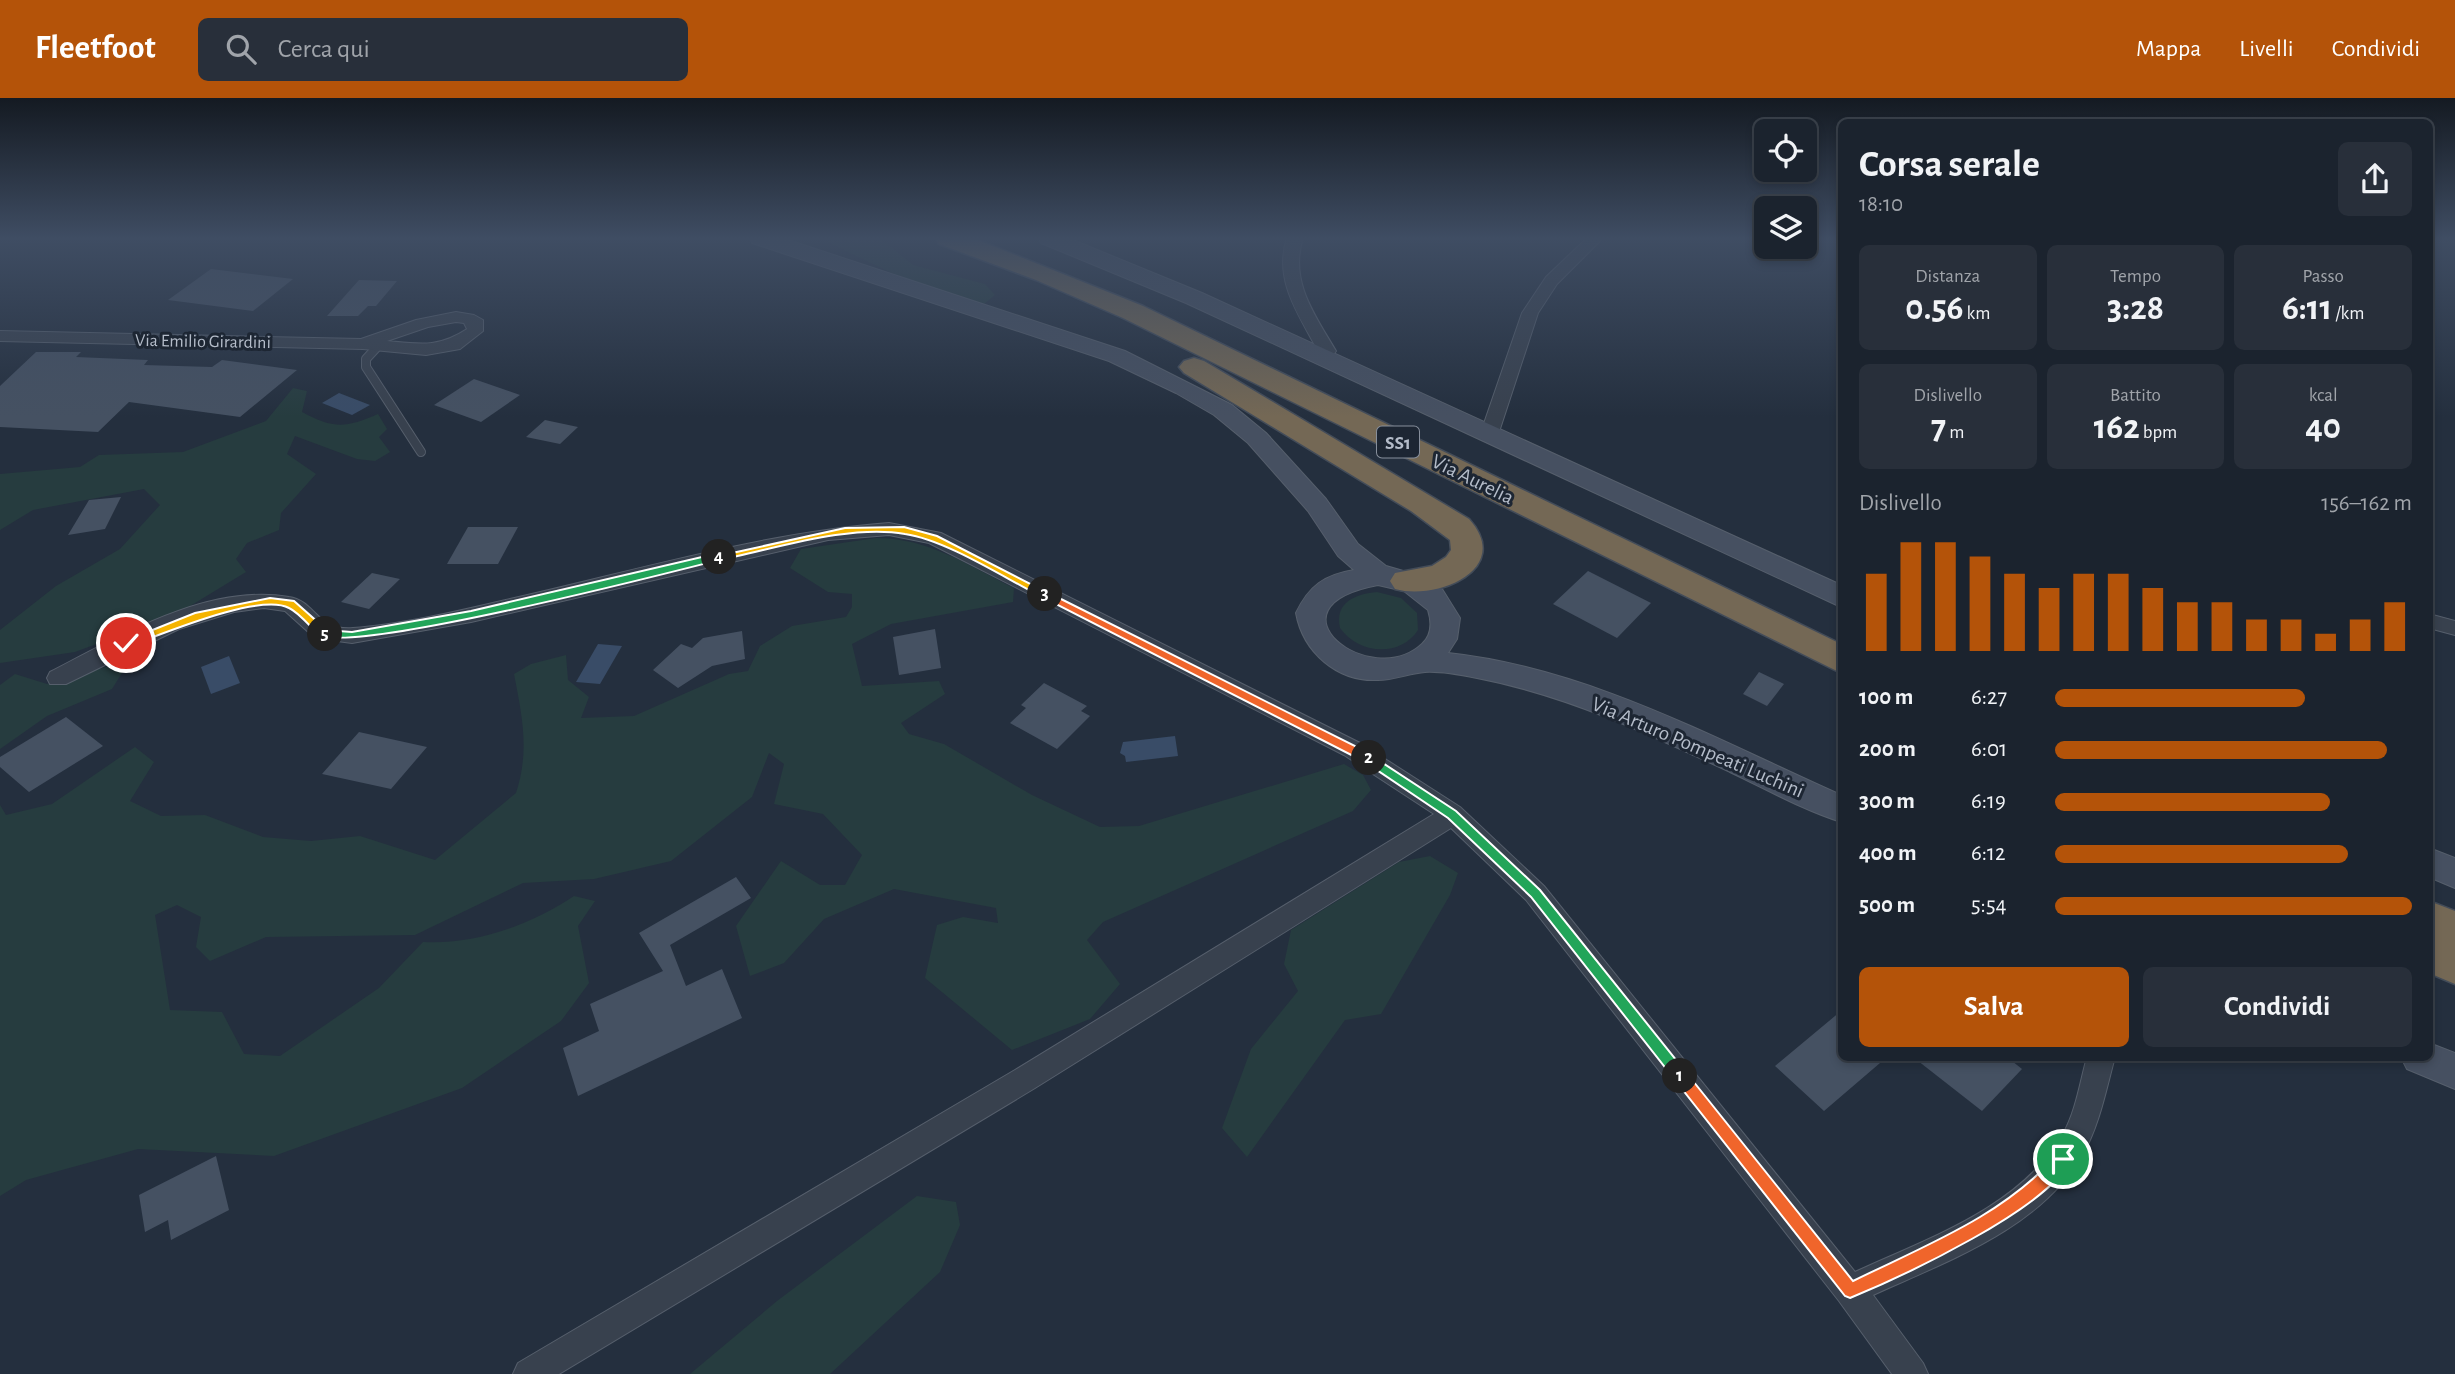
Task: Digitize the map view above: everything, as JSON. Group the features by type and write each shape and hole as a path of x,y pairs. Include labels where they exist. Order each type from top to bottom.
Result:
{"highway":[{"path":"1070,298 1136,330 1457,527 1468,544 1462,562 1454,570 1440,576 1393,578"},
{"name":"Via Aurelia","path":"1100,298 1838,659"},
{"name":"Via Aurelia","path":"1143,298 1263,353 1838,635"},
{"path":"2433,921 2455,932"},
{"path":"2433,954 2455,965"}],"street":[{"path":"938,298 1145,367 1223,410 1257,438 1300,485 1348,550 1393,578 1433,597 1446,620 1445,635 1437,649 1422,661 1404,668 1382,670 1359,667 1339,659 1323,648 1313,634 1310,619 1313,604 1322,592 1338,582 1393,578"},
{"path":"1189,298 1838,596"},
{"path":"1298,298 1327,351 1322,358"},
{"path":"1489,435 1498,416 1521,332 1539,298"},
{"name":"Via Emilio Girardini","path":"0,336 439,349 469,338 477,324 465,317 447,318 371,345"},
{"path":"1300,485 1328,557 1322,592"},
{"path":"58,678 146,634 199,615 245,604 281,601 291,604 323,633 352,636 483,612 828,534 861,529 904,530 934,538 1352,749 1401,778 1452,814 1535,893 1850,1290 1912,1374"},
{"name":"Via Arturo Pompeati Luchini","path":"1446,620 1492,656 1555,687"},
{"path":"2433,622 2455,628"},
{"name":"Via Arturo Pompeati Luchini","path":"1422,661 1488,668 1555,687 1657,726 1838,808"},
{"path":"529,1374 1025,1079 1416,840 1452,814"},
{"path":"2433,864 2455,874"},
{"path":"1850,1290 1977,1229 2039,1187 2072,1145 2088,1105 2100,1061"},
{"path":"2429,1061 2455,1072"}],"lane":[{"path":"371,345 366,367 421,452"}],"green space":[{"path":"964,298 992,298 984,304"},
{"path":"293,388 307,391 302,412 331,424 348,424 378,414 387,429 379,437 390,452 375,461 357,459 295,436 287,454 316,474 281,513 279,530 247,543 236,559 246,572 177,614 75,652 0,663 0,630 56,586 120,549 160,505 144,489 33,510 0,530 0,474 80,467 99,455 183,452 266,421"},
{"path":"876,538 895,539 931,548 1014,588 1013,602 891,624 852,644 862,686 939,681 945,694 901,723 909,734 944,744 1032,795 1100,827 1139,826 1344,764 1363,775 1371,790 1353,811 1103,922 1087,940 1120,984 1090,1019 1012,1050 925,978 937,925 963,917 998,923 996,908 894,889 824,919 784,963 750,976 736,926 781,861 820,885 845,885 862,855 823,814 774,804 784,764 769,753 752,797 671,861 594,879 523,883 415,935 266,937 210,961 196,947 201,917 177,905 155,915 170,1010 222,1012 244,1054 280,1056 379,988 423,942 463,940 502,931 539,916 574,896 595,901 578,926 589,983 561,1021 462,1088 274,1156 138,1149 26,1180 0,1196 0,805 6,815 52,804 135,747 154,762 130,801 161,816 205,815 263,837 311,841 360,836 435,860 516,793 524,748 514,674 531,664 566,655 568,680 589,697 581,718 634,716 729,674 748,671 760,646 792,626 846,617 852,607 852,594 828,592 790,568 801,549"},
{"path":"1377,592 1401,598 1417,613 1418,630 1410,639 1390,649 1357,643 1340,628 1340,612 1348,601"},
{"path":"130,660 112,689 47,716 0,749 0,685 15,674 47,684"},
{"path":"1430,856 1458,873 1450,895 1381,1014 1345,1020 1247,1157 1222,1128 1251,1049 1298,991 1284,964 1291,930 1399,862"},
{"path":"917,1196 956,1202 960,1225 940,1272 830,1374 690,1374 777,1301"}],"water":[{"path":"339,393 370,405 352,415 322,403"},
{"path":"598,644 622,646 600,684 576,682"},
{"path":"229,656 240,683 211,694 201,667"},
{"path":"1175,736 1178,756 1126,762 1125,756 1120,753 1123,742"}],"building":[{"path":"171,298 270,298 253,311 168,300"},
{"path":"343,298 383,298 376,306 368,306 358,316 327,316"},
{"path":"36,352 81,352 76,357 148,360 144,365 212,367 222,360 297,370 240,417 129,402 98,432 0,427 0,386"},
{"path":"474,379 520,395 481,422 434,405"},
{"path":"545,420 578,427 560,444 526,437"},
{"path":"121,497 105,529 68,535 89,500"},
{"path":"468,527 518,527 498,564 447,564"},
{"path":"1588,571 1651,603 1617,638 1553,604"},
{"path":"372,573 400,579 369,609 341,602"},
{"path":"935,629 941,668 899,675 893,637"},
{"path":"742,631 745,659 712,666 678,688 653,670 681,644 692,648 703,638"},
{"path":"1759,672 1784,684 1767,706 1743,694"},
{"path":"1044,683 1087,706 1081,711 1090,716 1057,749 1010,723 1026,708 1021,705"},
{"path":"66,717 103,746 29,792 0,767 0,757"},
{"path":"359,732 427,747 391,789 322,774"},
{"path":"736,877 751,898 670,945 686,986 722,969 742,1018 578,1096 563,1048 599,1031 590,1004 663,971 639,933"},
{"path":"1838,1014 1838,1061 1882,1061 1824,1111 1775,1066"},
{"path":"1918,1061 2012,1061 2022,1069 1982,1111"},
{"path":"216,1156 229,1210 171,1240 168,1220 145,1232 139,1195"}],"route":[{"path":"126,643 212,611 258,602 281,601 295,607 318,631 333,636 352,636 471,615 828,534 876,528 920,533 1352,749 1392,772 1452,814 1535,893 1850,1290 1989,1222 2039,1187 2063,1159"}]}
